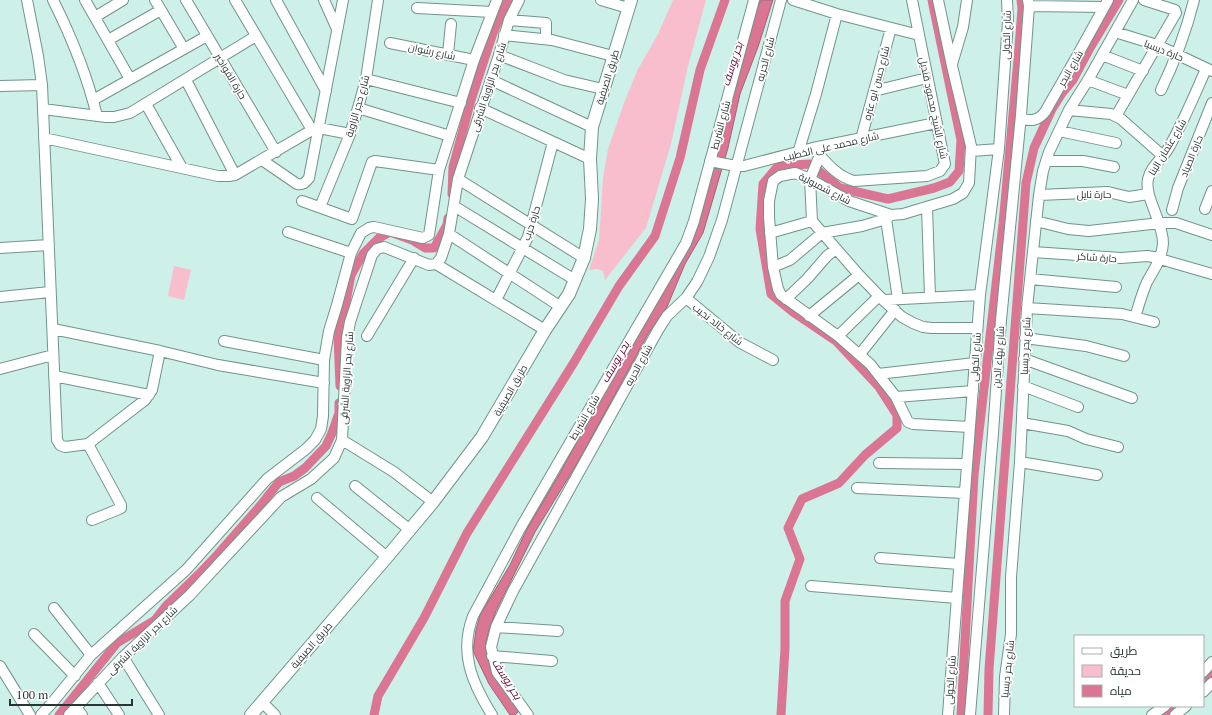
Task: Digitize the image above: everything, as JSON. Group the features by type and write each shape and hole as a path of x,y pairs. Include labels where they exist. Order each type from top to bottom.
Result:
{"street":[{"path":"27,0 38,56 42,86 57,440 60,445 65,447 88,444 145,400 152,390 160,350"},
{"path":"53,0 78,52 97,116"},
{"path":"85,0 130,79"},
{"path":"95,17 123,0"},
{"path":"156,0 184,49"},
{"name":"حارة الفواخير","path":"186,0 276,152"},
{"path":"235,0 256,36 316,129"},
{"path":"276,0 326,91"},
{"path":"324,0 337,29"},
{"path":"262,160 297,184 301,185 305,183 309,178 316,129 326,91 343,0"},
{"name":"شارع حجر الزاوية","path":"320,207 350,134 358,108 366,79 378,0"},
{"name":"شارع بحر الزاوية الشرقى","path":"41,715 91,655 186,570 267,479 311,445 318,434 322,422 324,360 329,331 338,305 351,253 358,236 369,228 379,227 423,238 428,236 430,232 439,170 474,60 497,0"},
{"name":"شارع بحر الزاوية الشرقى","path":"69,715 79,711 98,683 122,657 190,595 281,497 311,479 330,464 337,453 342,440 347,338 350,322 372,255 377,249 384,247 429,264 436,264 441,258 449,234 458,179 509,20 519,0"},
{"path":"601,0 629,4"},
{"name":"شارع الشريط","path":"491,715 478,690 468,661 467,638 473,616 521,527 686,243 711,162 754,0"},
{"name":"شارع الحريه","path":"528,715 497,672 490,647 496,627 513,591 658,330 668,316 686,298 700,278 710,257 722,220 781,0"},
{"path":"793,0 837,14 919,35"},
{"name":"شارع الشيخ محمود قنديل","path":"816,152 834,170 845,178 854,181 927,176 940,171 945,164 912,0"},
{"name":"شارع شمبولية","path":"938,0 972,151 969,183 963,193 953,199 889,217 848,201 810,179 795,173 777,177 772,182 769,201 770,233 773,267 778,290 786,299 838,336 860,354 896,397 908,422 970,427"},
{"path":"952,66 963,26 966,0"},
{"name":"شارع الخولى","path":"948,715 980,295 1000,149 1008,21 1007,0"},
{"name":"شارع بحر ديسيا","path":"1004,715 1005,677 1011,634 1011,577 1020,462 1027,308 1039,195 1046,161 1069,110 1088,80 1133,0"},
{"path":"1116,116 1176,12 1144,0"},
{"path":"1161,90 1184,36 1194,0"},
{"path":"1029,3 1106,4"},
{"name":"شارع بهاء الدين","path":"970,715 993,441 1001,320 1021,119 1029,3"},
{"name":"طريق الصيفية","path":"256,711 388,557 433,502 482,437 545,330 561,307 575,280 584,258 592,214 590,159 592,127 629,4"},
{"name":"شارع البحر","path":"1021,119 1034,120 1045,112 1106,4"},
{"path":"417,8 492,12"},
{"path":"108,40 161,10"},
{"path":"798,153 816,94 837,14"},
{"path":"509,20 546,24 546,39"},
{"path":"448,54 450,24"},
{"name":"شارع حسن ابو عتره","path":"861,139 890,28"},
{"name":"حارة ديسيا","path":"1115,32 1157,45 1209,70"},
{"path":"504,35 546,39 613,56"},
{"path":"93,100 207,36"},
{"path":"43,109 106,117 122,116 146,104 256,36"},
{"name":"شارع رشوان","path":"390,43 474,60"},
{"path":"499,55 564,80 603,89"},
{"path":"1102,55 1143,71"},
{"name":"شارع عثمان البنا","path":"1135,317 1144,290 1160,258 1163,238 1160,223 1148,194 1148,179 1150,172 1163,156 1209,70"},
{"path":"874,91 927,78"},
{"path":"366,79 461,103"},
{"path":"186,80 235,175"},
{"path":"491,80 592,127"},
{"path":"1088,80 1128,96"},
{"path":"0,86 42,86"},
{"name":"حارة الصياد","path":"1172,210 1178,188 1212,103"},
{"path":"146,104 182,168"},
{"path":"358,108 450,136"},
{"path":"480,108 590,159"},
{"path":"1069,110 1111,114 1116,116 1163,156"},
{"name":"شارع محمد على الخطيب","path":"711,162 736,166 753,164 798,153 816,152 861,139 936,123"},
{"path":"44,138 218,176 229,176 235,175 316,129 350,134"},
{"path":"1059,131 1116,143"},
{"name":"حارة حرب","path":"496,300 523,248 532,225 553,142"},
{"path":"972,151 1000,149"},
{"path":"816,152 810,179 812,221 860,276 902,317 923,327 977,328"},
{"path":"302,201 352,219 371,164 375,161 439,170"},
{"path":"1046,161 1083,161 1114,167"},
{"path":"458,179 584,258"},
{"path":"1205,209 1212,191"},
{"name":"حارة نايل","path":"1039,195 1108,192 1129,197 1148,194"},
{"path":"454,206 575,280"},
{"path":"927,207 930,297"},
{"path":"773,267 790,260 822,233 862,226 889,217 898,299"},
{"path":"770,233 812,221"},
{"path":"1036,221 1068,229 1089,231 1160,223 1176,223 1212,235"},
{"path":"288,232 351,253"},
{"path":"449,234 561,307"},
{"path":"0,248 49,245"},
{"path":"786,299 836,249"},
{"name":"حارة شاكر","path":"1033,252 1120,258 1147,256 1160,258 1212,274"},
{"path":"367,336 414,258"},
{"path":"436,264 545,330"},
{"path":"809,316 860,276"},
{"path":"1030,279 1116,287"},
{"path":"0,296 50,292"},
{"path":"838,336 881,298 898,299 980,295"},
{"name":"شارع خالد نجيب","path":"686,298 739,342 773,360"},
{"path":"1027,308 1122,314 1154,322"},
{"path":"860,354 895,310"},
{"path":"53,329 160,350 218,365 324,383"},
{"path":"1026,338 1044,339 1086,346 1124,356"},
{"path":"224,341 324,360"},
{"path":"0,369 53,355"},
{"path":"1024,359 1132,398"},
{"path":"878,374 975,363"},
{"path":"54,376 149,395"},
{"path":"1023,386 1078,407"},
{"path":"896,397 973,391"},
{"path":"1022,423 1068,431 1086,439 1118,447"},
{"path":"342,440 394,472 433,502"},
{"path":"88,444 121,505 121,508 92,520"},
{"path":"1020,462 1098,475"},
{"path":"879,463 967,464"},
{"path":"355,486 410,530"},
{"path":"857,488 965,493"},
{"path":"317,498 388,557"},
{"path":"880,558 959,564"},
{"path":"811,586 956,598"},
{"path":"54,608 91,655"},
{"path":"496,627 558,631"},
{"path":"34,634 75,676"},
{"path":"492,656 552,661"},
{"path":"122,657 158,715"},
{"path":"1204,671 1212,662"},
{"path":"0,666 30,715"},
{"path":"98,683 119,715"},
{"path":"1152,715 1164,707"},
{"path":"1175,715 1185,707"},
{"path":"256,711 276,715"}],"green space":[{"path":"673,0 706,0 688,66 671,144 646,228 605,280 603,271 597,269 589,270 599,240 603,178 608,149 637,71 658,34"},
{"path":"174,266 191,270 184,300 168,296"}],"water":[{"path":"761,0 773,0 758,47 740,94 728,148 703,233 685,264 667,307 648,334 578,462 535,532 496,611 489,630 486,642 488,660 498,678 520,710 515,715 510,715 489,684 473,651 480,615 510,565 527,529 560,473 611,378 623,364 640,325 684,254 748,28"}],"waterway":[{"path":"452,194 453,167 471,100 493,33 508,0"},
{"path":"374,715 378,696 424,618 467,533 573,364 619,286 655,236 680,158 700,70 725,0"},
{"path":"781,715 785,648 785,601 800,559 788,528 802,499 839,483 865,455 897,428 897,415 879,387 836,341 793,312 771,294 760,229 763,184 778,166 810,164 840,188 888,199 934,188 950,182 959,171 961,140 932,0"},
{"path":"961,715 974,475 1003,224 1018,60 1022,9 1021,0"},
{"path":"988,715 989,669 1026,183 1034,148 1052,109 1062,93 1073,80 1090,48 1119,0"},
{"path":"340,386 338,336 351,275 363,254 379,238 390,232 412,240 425,248 434,248 447,225 448,218"},
{"path":"59,715 117,643 155,620 166,606 218,554 279,482 294,476 305,468 326,446 339,413 339,403"},
{"path":"1204,681 1212,673"},
{"path":"1165,715 1176,707"}],"water label":[{"name":"بحر يوسف","path":"732,64"},
{"name":"بحر يوسف","path":"615,362"},
{"name":"بحر يوسف","path":"507,679"}]}
